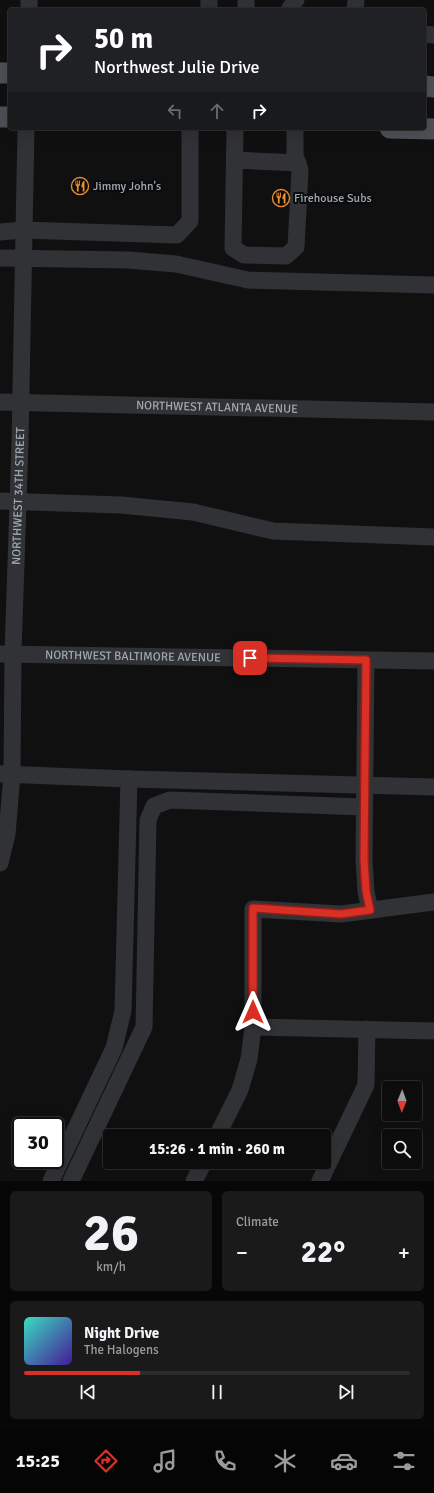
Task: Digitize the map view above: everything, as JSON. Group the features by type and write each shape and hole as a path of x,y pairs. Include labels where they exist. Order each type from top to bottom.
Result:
{"street":[{"name":"NORTHWEST 34TH STREET","path":"0,862 8,834 6,774 7,654 18,501 26,130"},
{"path":"0,232 23,230 177,235 190,221 190,130"},
{"path":"235,130 233,248 244,255 286,256 296,248 300,170 295,156 295,130"},
{"path":"235,160 298,163"},
{"path":"0,258 128,260 176,264 248,280 434,285"},
{"name":"NORTHWEST ATLANTA AVENUE","path":"0,402 434,412"},
{"path":"0,501 121,505 193,512 273,531 434,537"},
{"name":"NORTHWEST BALTIMORE AVENUE","path":"7,654 434,661"},
{"path":"366,660 364,860 366,891 370,910"},
{"path":"6,774 129,779 434,787"},
{"path":"51,1181 114,1048 123,1011 129,779"},
{"path":"71,1181 144,1027 148,820 154,806 170,800 364,807"},
{"path":"220,1129 240,1090 249,1059 253,1027 253,908 341,914 434,902"},
{"path":"253,1027 434,1031"},
{"path":"320,1181 366,1085 367,1029"},
{"path":"194,1181 200,1169"}],"tunnel":[{"path":"209,0 209,8"}],"place":[{"name":"Jimmy John's","path":"80,186"},
{"name":"Firehouse Subs","path":"281,198"}],"route":[{"path":"250,658 366,660 364,860 366,891 370,910 341,914 289,912 253,908 253,1012"}]}
